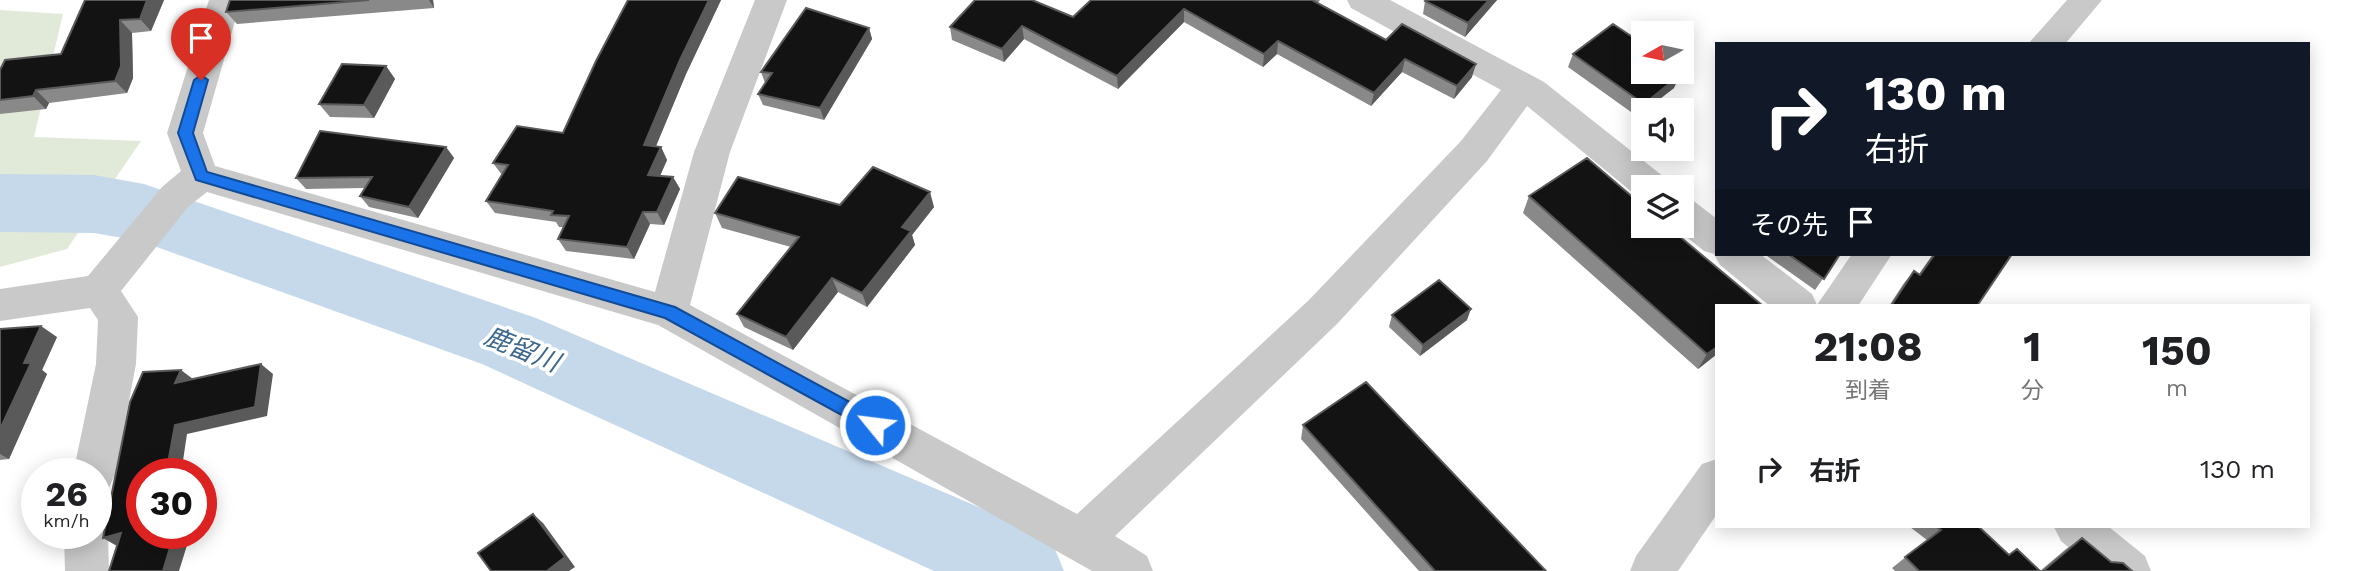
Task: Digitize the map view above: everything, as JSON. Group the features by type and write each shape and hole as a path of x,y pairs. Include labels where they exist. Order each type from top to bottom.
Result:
{"street":[{"path":"0,305 111,277 188,186 185,133 225,0"},
{"path":"669,312 712,152 771,0"},
{"path":"1363,0 1524,87 1636,175"},
{"path":"2047,42 2086,0"},
{"path":"1082,539 1323,312 1474,151 1503,110 1524,87"},
{"path":"188,186 669,312 1082,539 1131,571"},
{"path":"1694,222 1715,238"},
{"path":"1736,256 1796,304"},
{"path":"1837,304 1872,256"},
{"path":"97,458 116,364 118,317 111,277"},
{"path":"1652,571 1715,481"},
{"path":"2077,528 2129,571"},
{"path":"86,549 86,571"}],"green space":[{"path":"0,10 63,14 34,137 141,141 67,249 0,267"}],"building":[{"path":"85,0 147,0 140,19 120,20 121,66 115,81 36,90 33,96 0,100 0,70 5,60 61,54"},
{"path":"230,0 369,0 226,12"},
{"path":"628,0 709,0 644,145 661,147 648,175 673,177 657,212 643,212 627,247 558,239 569,216 551,215 553,211 486,201 508,165 493,163 517,126 563,133"},
{"path":"975,0 1032,0 1073,17 1091,0 1312,0 1386,40 1402,24 1476,64 1457,86 1405,59 1374,93 1278,41 1264,54 1184,9 1117,76 1022,26 1002,49 950,27"},
{"path":"1426,0 1489,0 1468,23"},
{"path":"806,8 869,28 820,108 758,94 772,73 761,72"},
{"path":"1613,24 1631,36 1631,84 1669,84 1651,98 1635,98 1573,54"},
{"path":"342,64 386,66 364,105 319,104"},
{"path":"320,131 446,147 409,207 360,196 372,177 296,178"},
{"path":"1587,158 1631,196 1631,238 1681,238 1761,304 1715,304 1715,348 1707,354 1529,196"},
{"path":"873,167 930,192 902,227 911,231 862,293 832,278 786,337 737,314 799,237 715,213 738,177 840,205"},
{"path":"1791,256 1839,256 1824,279"},
{"path":"1934,256 2011,256 1978,304 1892,304 1914,271 1920,275"},
{"path":"1439,280 1471,309 1423,345 1392,315"},
{"path":"41,326 24,363 31,363 0,429 0,329"},
{"path":"261,364 255,407 175,425 169,458 126,458 126,549 170,549 163,571 109,571 121,533 112,536 112,493 130,402 143,372 181,370 175,383"},
{"path":"1366,382 1546,571 1435,571 1303,425"},
{"path":"533,514 565,557 547,571 491,571 478,553"},
{"path":"1938,528 1980,528 2009,555 2017,549 2040,571 1919,571 1905,557 1941,530"},
{"path":"2082,538 2111,562 2123,563 2132,571 2043,571"}],"waterway":[{"name":"鹿留川","path":"0,203 94,204 144,213 509,341 993,555 1021,571"}],"route":[{"path":"201,80 185,133 201,176 669,312 875,425"}]}
